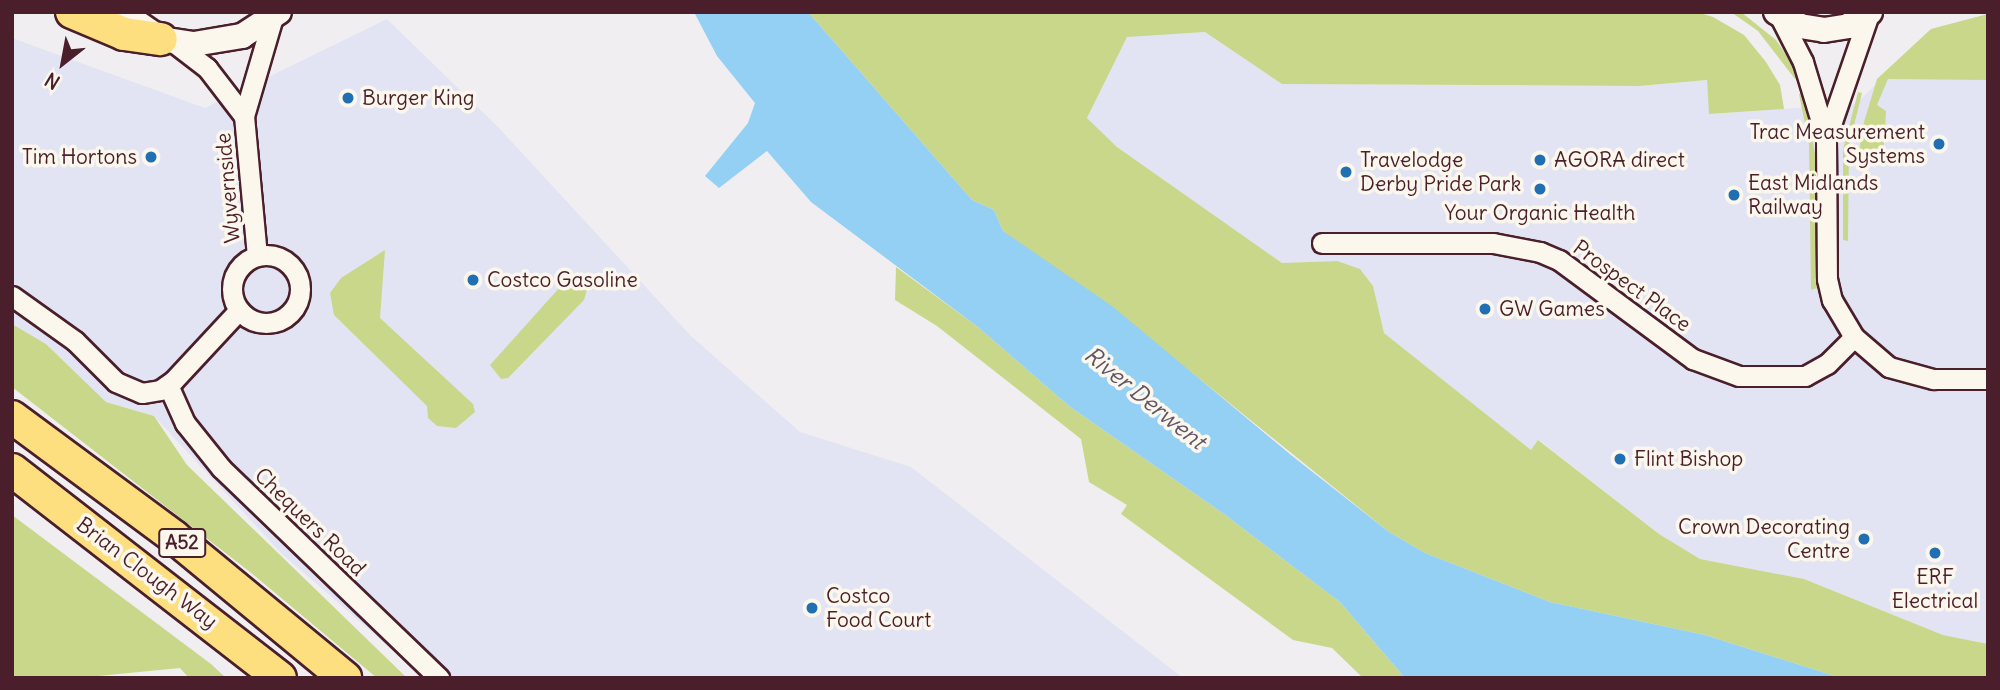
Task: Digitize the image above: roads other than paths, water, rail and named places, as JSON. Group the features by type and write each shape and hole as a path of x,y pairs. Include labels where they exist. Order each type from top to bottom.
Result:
{"highway":[{"path":"72,12 124,34 167,41"},
{"name":"Brian Clough Way","path":"12,417 174,537 345,678"},
{"name":"Brian Clough Way","path":"12,470 280,678"}],"street":[{"path":"122,12 167,41 224,41 275,16"},
{"path":"1777,14 1800,26 1824,30 1848,26 1869,13"},
{"path":"1826,139 1869,13"},
{"path":"1777,14 1803,62 1826,139 1827,279 1837,312 1854,337 1881,362 1910,375 1988,380"},
{"name":"Wyvernside","path":"257,256 244,116 275,16"},
{"name":"Wyvernside","path":"167,41 207,68 244,116"},
{"name":"Prospect Place","path":"1322,243 1493,243 1540,252 1559,260 1693,359 1739,376 1805,376 1827,364 1854,337"},
{"path":"257,256 286,261 298,278 299,295 290,312 274,322 255,321 239,310 233,300 233,278 238,268 257,256"},
{"path":"12,296 57,326 122,386 142,393 168,385 239,310"},
{"name":"Chequers Road","path":"168,385 185,423 221,468 439,678"}],"water":[{"name":"River Derwent","path":"694,12 808,12 972,200 994,210 1003,231 1112,306 1291,455 1389,532 1425,553 1550,602 1705,635 1841,678 1405,678 1340,602 1224,514 1069,406 978,327 811,202 767,151 719,188 705,176 748,123 755,103 717,56"}],"place":[{"name":"Burger King","path":"348,98"},
{"name":"Trac Measurement Systems","path":"1939,144"},
{"name":"Tim Hortons","path":"151,157"},
{"name":"AGORA direct","path":"1540,160"},
{"name":"Travelodge Derby Pride Park","path":"1346,172"},
{"name":"Your Organic Health","path":"1540,189"},
{"name":"East Midlands Railway","path":"1734,195"},
{"name":"Costco Gasoline","path":"473,280"},
{"name":"GW Games","path":"1485,309"},
{"name":"Flint Bishop","path":"1620,459"},
{"name":"Crown Decorating Centre","path":"1864,539"},
{"name":"ERF Electrical","path":"1935,553"},
{"name":"Costco Food Court","path":"812,608"}]}
